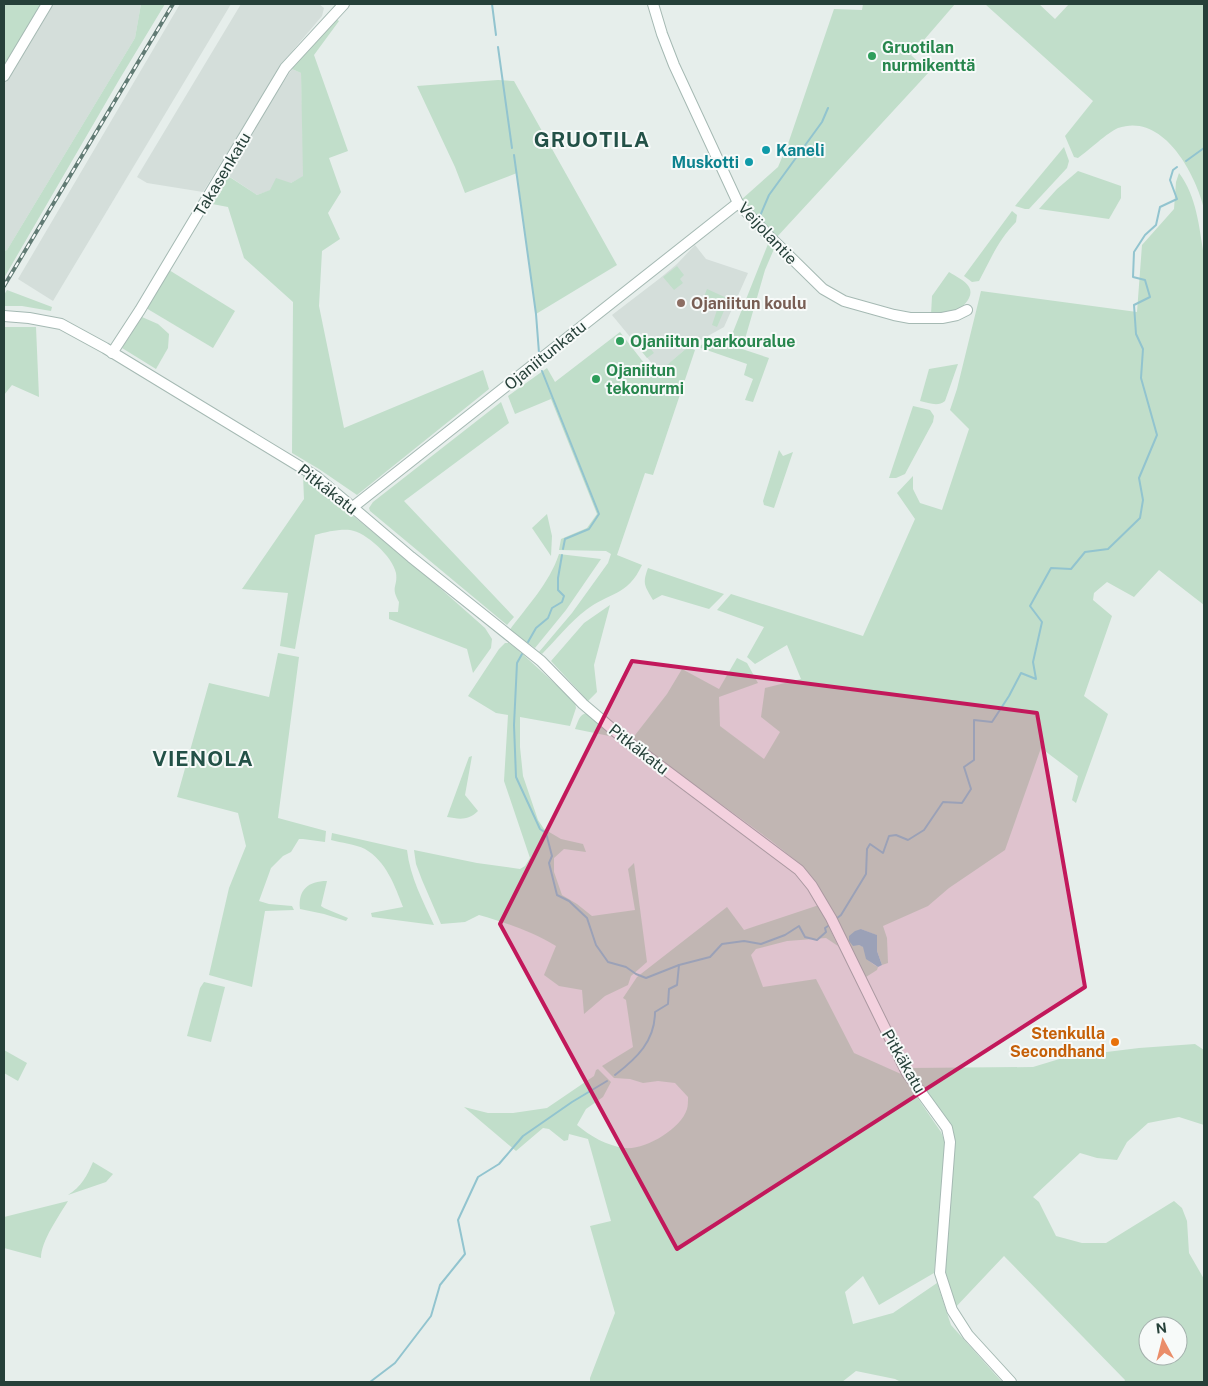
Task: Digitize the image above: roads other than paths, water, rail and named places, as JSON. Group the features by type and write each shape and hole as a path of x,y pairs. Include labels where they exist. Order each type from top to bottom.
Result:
{"street":[{"path":"4,76 47,4"},
{"name":"Takasenkatu","path":"112,352 140,310 285,68 344,4"},
{"name":"Veijolantie","path":"653,4 674,65 738,203 769,236 824,289 844,301 910,318 942,318 957,315 967,310"},
{"name":"Ojaniitunkatu","path":"353,507 738,203"},
{"name":"Pitkäkatu","path":"4,316 61,324 112,352 317,477 411,557 541,661 583,704 616,732 799,870 812,886 831,918 907,1073 947,1128 950,1142 940,1273 952,1310 968,1335 1011,1382"}],"water":[{"path":"861,929 877,935 877,951 882,965 878,967 866,959 863,947 859,945 853,946 849,941 849,936"}],"waterway":[{"path":"492,4 496,35"},
{"path":"498,47 512,148"},
{"path":"760,216 769,195 822,122 828,108"},
{"path":"1186,161 1204,148"},
{"path":"514,155 536,314 539,353"},
{"path":"836,919 841,915 866,874 867,849 870,844 883,853 889,836 896,835 908,840 924,830 943,802 962,803 971,789 964,767 974,760 974,720 992,722 1021,673 1036,679 1033,662 1042,622 1030,606 1051,568 1071,569 1085,552 1108,549 1140,518 1143,500 1139,478 1157,435 1141,378 1143,349 1136,334 1134,305 1150,297 1145,280 1133,277 1134,252 1145,235 1156,225 1160,207 1177,199 1170,180 1173,170 1177,167"},
{"path":"542,371 599,514 589,529 565,539 563,549"},
{"path":"528,642 536,628 548,618 552,608 562,602 564,596 558,590 562,555"},
{"path":"522,654 517,663 514,725 516,777 540,829 546,833 552,856 549,863 557,895 569,901 587,918 596,945 608,962 626,967 646,978 679,965"},
{"path":"615,1075 631,1062 648,1040 652,1032 655,1012 668,1004 669,989 677,985 679,965 710,957 722,944 744,941 761,944 785,935 799,926 805,937 817,940 826,932 825,928 828,926"},
{"path":"370,1382 395,1363 431,1316 440,1285 465,1254 458,1220 478,1177 499,1164 523,1136 572,1102 607,1081"}],"railway":[{"path":"4,286 173,4"}],"place":[{"name":"Gruotilan nurmikenttä","path":"872,56"},
{"name":"Kaneli","path":"766,150"},
{"name":"Muskotti","path":"749,162"},
{"name":"Ojaniitun koulu","path":"681,303"},
{"name":"Ojaniitun parkouralue","path":"620,341"},
{"name":"Ojaniitun tekonurmi","path":"596,379"},
{"name":"Stenkulla Secondhand","path":"1115,1042"}],"district":[{"name":"GRUOTILA","path":"592,140"},
{"name":"VIENOLA","path":"203,759"}]}
